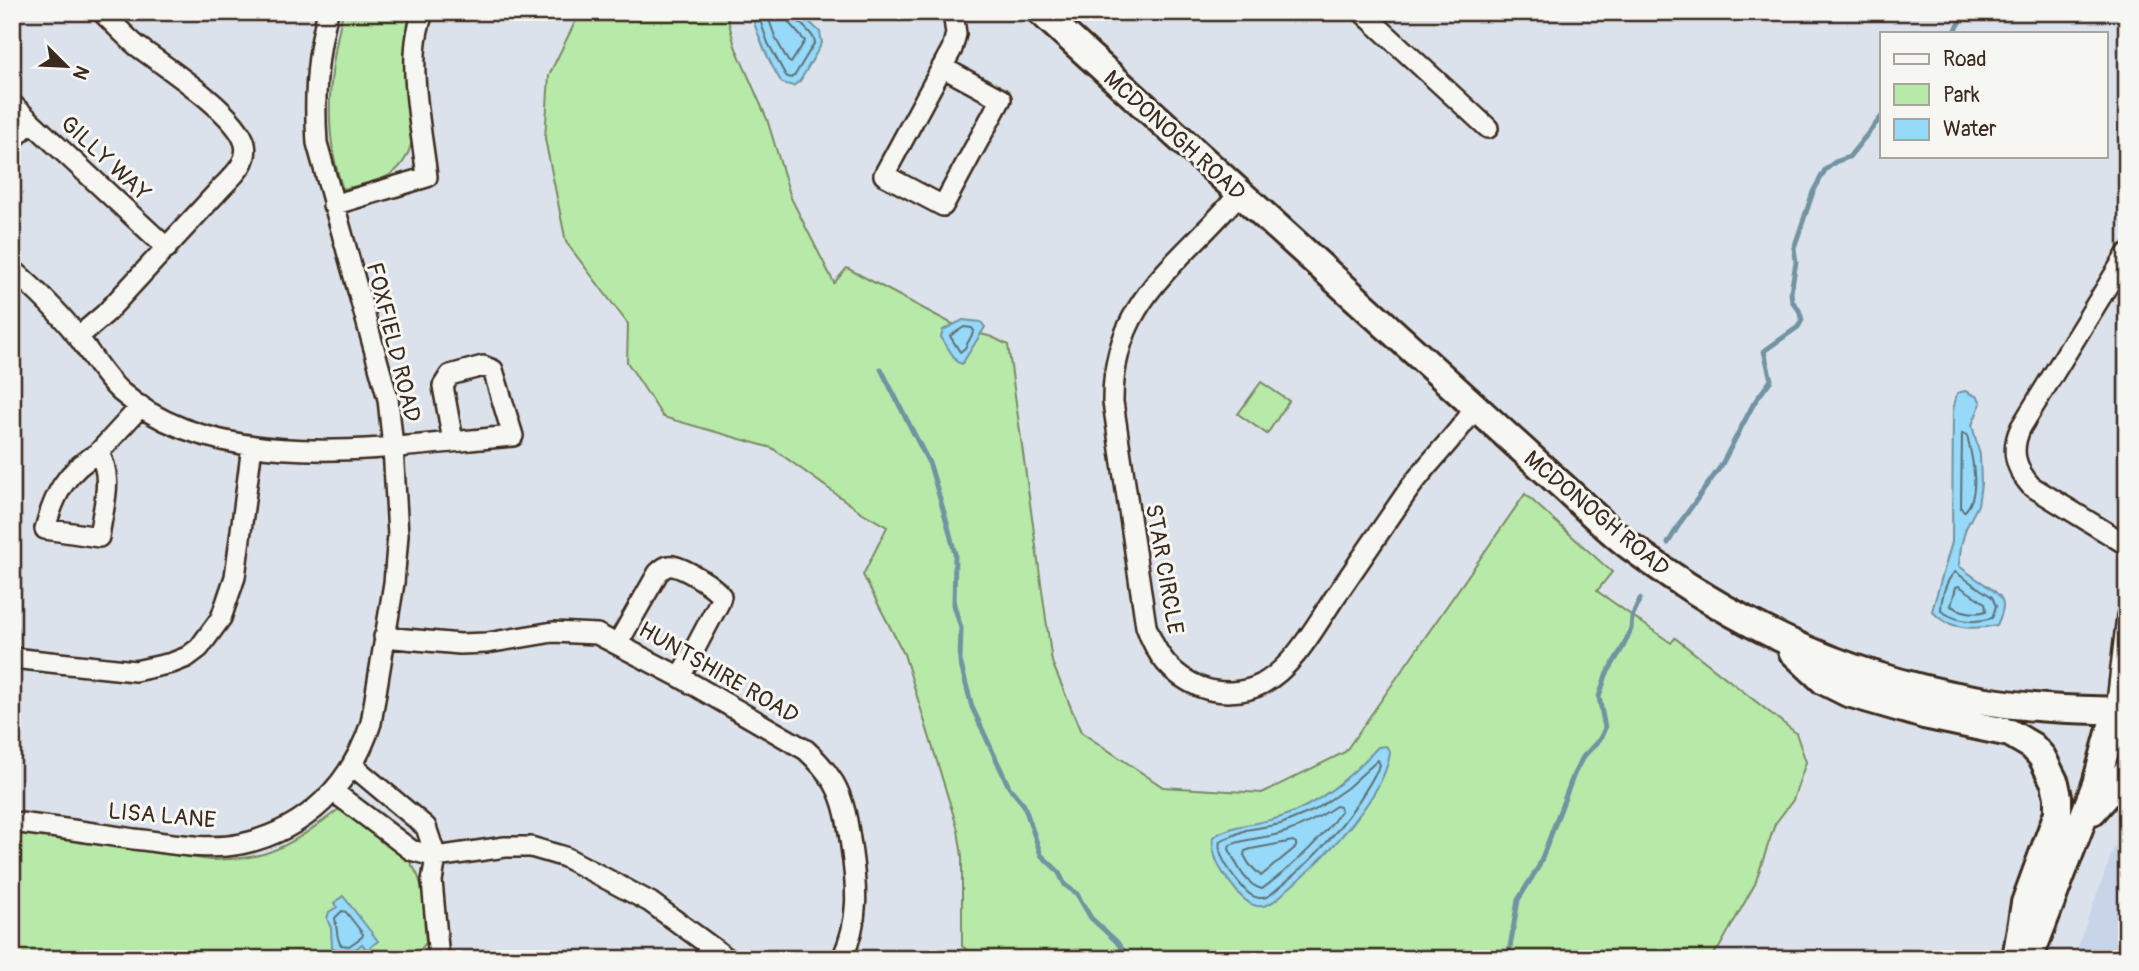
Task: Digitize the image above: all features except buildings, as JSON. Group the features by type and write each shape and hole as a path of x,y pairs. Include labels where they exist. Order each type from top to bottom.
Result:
{"main road":[{"name":"MCDONOGH ROAD","path":"1041,12 1628,545 1687,587 1778,638 1851,668 1948,695 2059,709 2121,711"},
{"path":"1778,638 1824,681 1848,693 1924,715 2010,733 2032,746 2042,757 2055,783 2058,813 2025,903 2017,959"},
{"path":"2029,959 2121,711"},
{"path":"2079,828 2127,772"}],"street":[{"path":"78,337 105,314 236,172 243,163 245,145 237,128 200,92 135,44 102,12"},
{"name":"FOXFIELD ROAD","path":"328,12 318,57 315,114 317,143 332,205 388,398 398,535 394,583 371,723 353,766 334,792"},
{"path":"332,205 427,177 414,62 415,41 424,12"},
{"path":"942,67 1001,99 943,206 884,175 942,67 952,49 956,34 953,12"},
{"path":"1362,12 1488,128"},
{"name":"GILLY WAY","path":"12,104 167,248"},
{"path":"12,141 30,122"},
{"name":"STAR CIRCLE","path":"1239,194 1147,293 1123,333 1113,380 1113,402 1146,626 1154,648 1176,674 1205,689 1223,692 1243,691 1260,686 1276,675 1302,645 1418,476 1475,408"},
{"path":"2127,254 2021,427 2014,447 2020,473 2031,486 2127,545"},
{"path":"12,269 56,309 105,377 122,393 183,428 252,446 339,450 393,447 513,436 493,370 483,366 450,375 443,386 453,441"},
{"path":"98,453 141,406"},
{"path":"12,658 135,671 173,663 199,648 222,618 235,577 252,446"},
{"path":"618,643 658,573 665,566 673,566 716,588 721,596 719,603 680,677"},
{"path":"2121,711 2127,616"},
{"name":"HUNTSHIRE ROAD","path":"384,637 460,644 487,643 553,632 597,634 680,677 806,750 822,765 835,785 844,805 849,828 857,891 852,935 842,959"},
{"path":"353,766 426,827 436,857 432,881 439,959"},
{"path":"334,792 411,850 436,857 505,847 531,847 565,857 650,902 696,933 728,959"},
{"name":"LISA LANE","path":"12,821 177,844 239,844 274,834 303,819 334,792"}],"shaded area":[{"path":"2127,813 2127,959 2073,959"}],"green space":[{"path":"343,12 414,12 413,136 409,150 404,161 389,175 343,189 332,146 330,101 334,57"},
{"path":"580,12 726,12 735,46 767,119 791,198 834,283 847,268 962,329 992,337 1008,345 1052,662 1081,732 1163,787 1262,793 1345,752 1525,494 1612,572 1597,591 1671,643 1675,638 1796,733 1806,762 1793,800 1775,824 1755,884 1719,948 1709,959 978,959 962,946 962,856 958,830 904,654 863,575 887,527 861,512 772,448 663,417 627,362 628,324 566,242 545,139 549,75"},
{"path":"1261,382 1289,401 1267,434 1238,414"},
{"path":"343,806 401,851 417,874 423,895 426,943 413,959 12,959 12,832 210,860 233,859 255,856 279,848 308,832"}],"water":[{"path":"750,12 799,12 820,32 822,43 800,81 793,86 782,83 777,75"},
{"path":"963,320 981,322 985,327 962,364 957,362 941,337 943,330"},
{"path":"1965,391 1978,397 1981,403 1972,425 1980,455 1981,484 1978,505 1966,528 1961,546 1959,566 1995,592 2003,604 1997,625 1980,628 1954,625 1932,611 1952,542 1953,410 1957,393"},
{"path":"1386,746 1390,752 1377,788 1334,844 1303,876 1270,903 1257,906 1243,898 1218,863 1213,837 1238,827 1281,817 1309,805 1357,769 1378,747"},
{"path":"343,896 378,941 367,950 362,944 348,952 340,952 332,947 331,928 327,919 329,912 337,907 334,903"}],"waterway":[{"path":"1955,32 1966,12"},
{"path":"1668,543 1721,466 1754,403 1771,380 1764,351 1798,327 1802,320 1792,301 1796,262 1794,248 1813,192 1825,170 1835,162 1849,157 1880,118"},
{"path":"881,369 930,465 948,526 955,554 954,605 961,628 960,661 972,707 1009,787 1024,805 1041,855 1058,871 1065,885 1077,894 1091,918 1116,941 1130,959"},
{"path":"1508,959 1518,900 1539,866 1574,774 1605,728 1599,697 1606,675 1631,629 1632,617 1640,599"}]}
